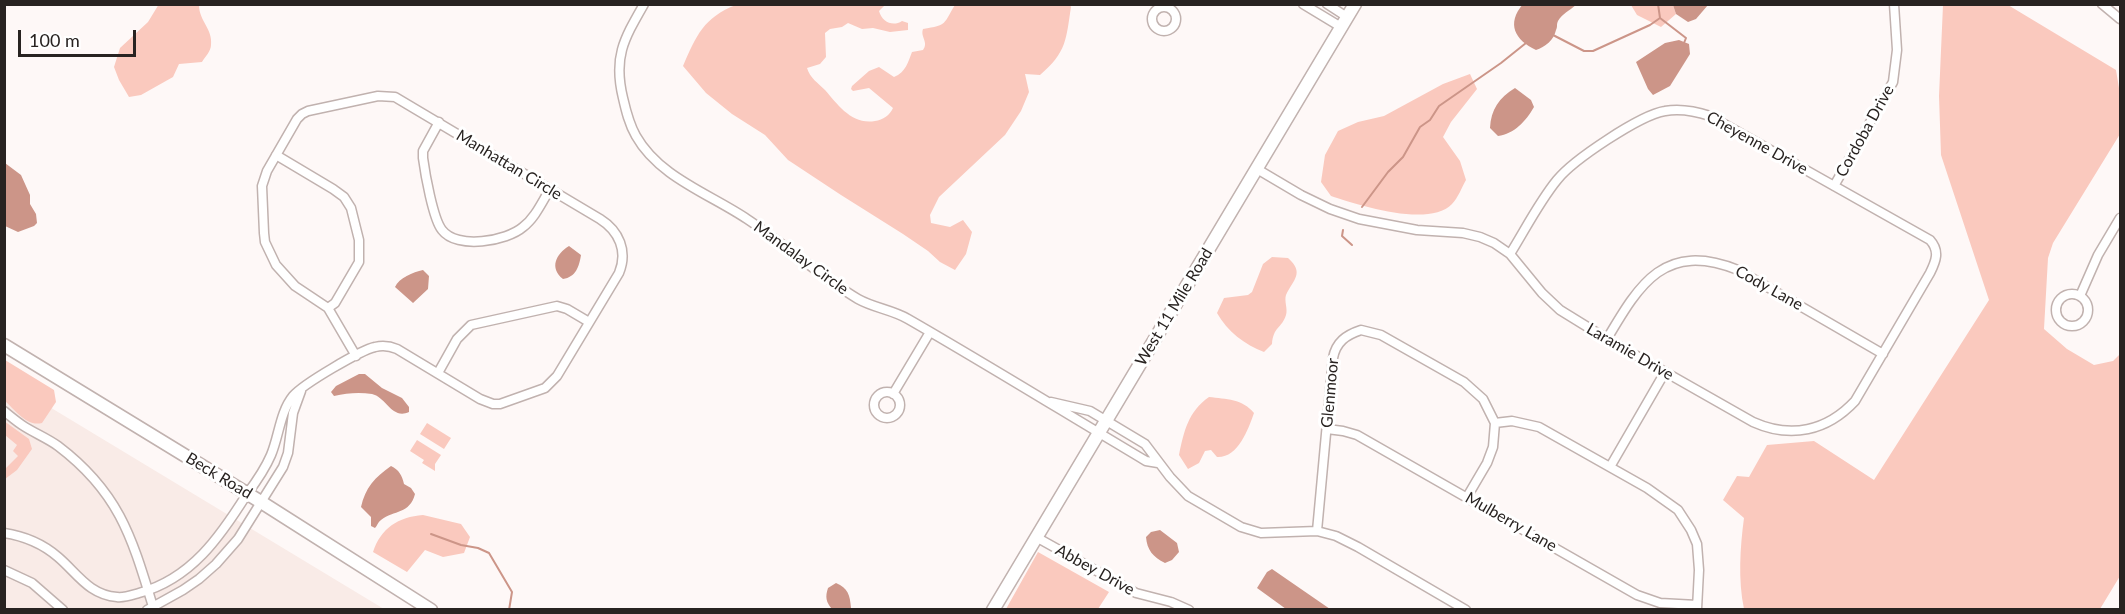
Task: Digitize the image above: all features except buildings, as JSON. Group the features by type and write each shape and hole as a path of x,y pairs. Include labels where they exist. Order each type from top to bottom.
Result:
{"street":[{"name":"Mandalay Circle","path":"644,4 623,41 618,66 619,81 629,123 644,148 662,167 748,219 850,294 905,317 1146,461 1158,463"},
{"path":"1303,4 1344,22"},
{"path":"1327,4 1344,22"},
{"name":"West 11 Mile Road","path":"993,609 1354,4"},
{"name":"Cordoba Drive","path":"1834,186 1893,82 1897,50 1894,4"},
{"path":"2102,4 2121,18"},
{"name":"Manhattan Circle","path":"378,96 395,97 607,224 618,237 622,266 557,376 545,388 537,392 500,404 493,404 480,399 389,346 374,347 356,356 328,308 288,280 276,265 265,242 262,186 276,155 297,119 308,111 378,96"},
{"name":"Cheyenne Drive","path":"1510,254 1555,182 1569,167 1653,114 1684,109 1710,116 1930,240 1936,250"},
{"path":"439,122 423,151 423,158 438,224 450,237 465,242 518,232 532,218 550,189"},
{"path":"276,155 333,189 344,197 351,208 359,240 359,262 335,303 328,308"},
{"name":"Laramie Drive","path":"1257,169 1301,195 1345,214 1375,223 1417,230 1475,235 1494,243 1510,254 1550,302 1665,372 1753,422 1770,429 1797,431 1821,426 1843,413 1861,392 1935,264 1936,250"},
{"path":"2080,296 2097,255 2121,218"},
{"name":"Cody Lane","path":"1608,339 1631,298 1647,280 1677,264 1704,261 1738,270 1883,354"},
{"path":"438,373 457,339 471,325 557,306 589,322"},
{"name":"Glenmoor","path":"1317,531 1335,349 1345,338 1361,330 1381,335 1470,386 1483,399 1495,423"},
{"path":"893,394 930,332"},
{"name":"Beck Road","path":"4,345 431,609"},
{"path":"4,533 33,541 45,548 58,557 87,586 98,592 117,597 148,591 175,577 204,554 228,525 272,452 288,404 294,395 356,356"},
{"path":"1610,467 1665,372"},
{"path":"4,411 22,425 56,444 102,486 125,524 135,549 151,609 183,590 216,564 238,538 286,458 292,432 293,413 302,388"},
{"path":"1043,400 1083,408 1148,446 1158,463 1188,496 1247,529 1270,534 1317,531 1347,541 1466,609"},
{"path":"1467,497 1491,454 1495,423 1512,421 1533,425 1663,498 1678,510 1697,544 1699,557 1697,607"},
{"path":"280,427 292,432"},
{"name":"Mulberry Lane","path":"1327,429 1357,435 1648,601 1697,607"},
{"path":"272,452 286,458"},
{"name":"Abbey Drive","path":"1036,537 1136,593 1189,609"},
{"path":"4,570 32,583 63,609"}],"shaded area":[{"path":"159,4 199,5 201,16 210,34 210,49 202,62 179,64 173,77 141,95 129,97 114,67 120,48 148,22"},
{"path":"1523,4 1576,5 1557,23 1551,40 1536,50 1523,41 1515,31 1515,18"},
{"path":"1673,4 1708,5 1696,19 1688,22 1676,14"},
{"path":"736,5 885,5 879,11 885,21 895,24 902,21 908,23 908,30 890,32 873,28 862,29 848,23 842,27 830,29 825,33 826,57 820,64 807,68 812,78 846,113 859,120 875,121 886,117 893,108 869,88 853,91 852,86 869,71 879,67 894,77 901,72 912,52 923,50 925,47 923,29 944,23 955,5 1070,5 1066,37 1056,59 1040,75 1025,74 1029,92 1021,111 1005,135 939,197 930,215 931,223 950,227 963,220 972,232 966,254 955,270 788,160 765,135 732,114 706,93 683,66 702,29 716,15"},
{"path":"1631,5 1673,5 1676,14 1661,27 1637,15"},
{"path":"1943,5 2008,5 2116,70 2120,94 2120,134 2053,243 2048,258 2044,329 2067,349 2094,365 2113,361 2120,354 2120,576 2100,609 1744,609 1740,564 1744,518 1723,500 1737,476 1749,477 1767,445 1814,441 1874,480 1989,300 1941,155 1939,96"},
{"path":"1679,40 1689,44 1690,54 1670,86 1653,95 1636,62 1665,43"},
{"path":"1470,74 1477,89 1451,122 1443,137 1460,161 1466,180 1452,204 1441,211 1411,214 1375,209 1331,196 1321,182 1325,155 1338,131 1358,122 1384,116 1443,84"},
{"path":"1515,88 1531,100 1534,107 1519,126 1509,133 1498,136 1490,128 1492,115 1500,100"},
{"path":"5,163 21,175 30,195 30,204 36,214 37,223 34,226 18,232 5,226"},
{"path":"569,246 581,255 576,271 563,279 555,266 558,257"},
{"path":"1272,257 1288,258 1297,272 1286,295 1284,319 1274,334 1272,344 1264,352 1237,337 1217,313 1224,298 1248,295 1252,292 1263,264"},
{"path":"423,270 429,276 428,289 413,303 395,287 407,276"},
{"path":"5,360 54,390 56,402 42,423 31,423 5,401"},
{"path":"359,374 365,374 382,388 402,398 409,407 409,412 398,413 372,394 353,393 334,396 331,392 336,386"},
{"path":"5,380 384,609 5,609"},
{"path":"1209,397 1239,402 1254,413 1241,442 1231,453 1217,457 1211,450 1205,451 1199,463 1188,469 1179,455 1183,438 1196,409"},
{"path":"4,421 29,439 32,449 17,470 5,479 5,469 18,456 13,451 17,445 5,435"},
{"path":"427,423 451,438 444,449 420,434"},
{"path":"417,440 441,455 435,464 435,471 422,463 424,460 410,451"},
{"path":"391,466 398,471 404,484 415,494 409,505 381,520 375,528 371,526 371,517 361,507 365,494 372,484"},
{"path":"423,515 461,524 470,537 464,553 443,557 425,550 407,572 373,552 381,536 392,525 406,518"},
{"path":"1160,530 1177,543 1179,552 1172,560 1165,563 1151,553 1146,537 1151,532"},
{"path":"1038,552 1109,592 1098,609 1006,609"},
{"path":"1272,569 1330,609 1286,609 1257,588 1267,572"},
{"path":"836,583 848,593 851,608 832,609 828,604 826,597 828,588"}],"waterway":[{"path":"1658,4 1660,18 1686,38 1684,43"},
{"path":"1553,35 1584,51 1593,51 1650,25 1660,18"},
{"path":"1362,207 1388,172 1403,157 1420,127 1430,120 1439,106 1526,43"},
{"path":"1343,230 1342,236 1352,245"},
{"path":"431,534 489,553 512,592 509,610"}]}
